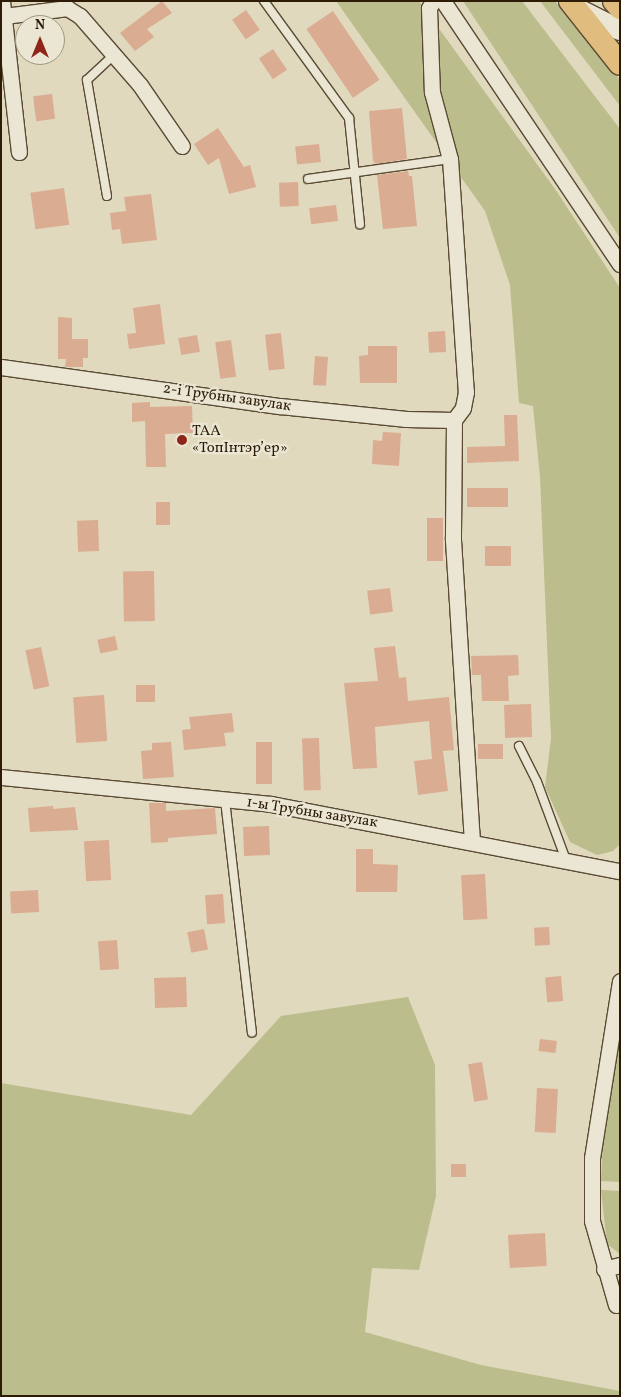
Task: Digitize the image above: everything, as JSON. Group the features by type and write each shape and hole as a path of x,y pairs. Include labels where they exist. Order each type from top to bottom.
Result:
{"main road":[{"path":"614,1 620,8"},
{"path":"573,5 620,30"},
{"path":"573,5 620,64"}],"street":[{"path":"433,1 429,8 432,92 450,159 466,392 463,408 454,420 453,540 472,840"},
{"path":"443,1 620,264"},
{"path":"19,152 4,42 3,9 67,8 80,16 140,85 182,146"},
{"name":"2-і Трубны завулак","path":"1,368 280,406 406,419 454,420"},
{"name":"1-ы Трубны завулак","path":"1,777 271,804 472,840 620,871"},
{"path":"616,1305 604,1269 592,1221 592,1158 620,981"},
{"path":"604,1269 620,1265"}],"lane":[{"path":"264,1 350,118 360,224"},
{"path":"107,196 87,80 113,56"},
{"path":"308,179 356,174 450,159"},
{"path":"519,746 537,782 566,860"},
{"path":"226,800 252,1032"}],"green space":[{"path":"336,1 419,1 555,189 620,288 620,844 613,851 597,855 570,842 545,787 551,738 540,477 533,406 519,403 510,285 485,211"},
{"path":"463,1 522,1 620,129 620,238"},
{"path":"540,1 555,1 620,80 620,106"},
{"path":"408,997 435,1065 436,1196 419,1270 372,1268 365,1332 481,1365 620,1391 620,1396 1,1396 1,1083 191,1115 281,1016"},
{"path":"620,1022 620,1182 601,1181 604,1117"},
{"path":"601,1190 620,1191 620,1254 607,1244"}],"building":[{"path":"162,1 172,13 147,29 154,37 135,51 120,33"},
{"path":"246,10 260,30 246,39 232,20"},
{"path":"333,11 379,80 353,98 306,29"},
{"path":"273,49 287,70 273,79 259,59"},
{"path":"52,94 55,119 36,121 33,96"},
{"path":"402,108 407,159 376,164 373,161 369,111"},
{"path":"218,128 244,167 250,165 256,187 229,194 219,158 208,165 194,144"},
{"path":"319,144 321,162 297,164 295,147"},
{"path":"408,171 409,176 412,176 417,226 383,229 377,175"},
{"path":"298,182 299,206 280,207 279,183"},
{"path":"64,188 69,225 35,229 30,193"},
{"path":"151,194 157,240 122,244 120,229 112,230 110,213 126,211 124,197"},
{"path":"336,205 338,221 311,224 309,208"},
{"path":"160,304 165,344 129,349 127,334 136,333 133,308"},
{"path":"58,317 72,318 72,339 88,339 88,358 83,358 83,367 65,367 66,359 58,359"},
{"path":"445,331 446,352 429,353 428,332"},
{"path":"281,333 285,369 269,370 265,335"},
{"path":"197,335 200,352 181,355 178,338"},
{"path":"231,340 236,377 220,379 215,342"},
{"path":"368,346 397,346 397,383 360,383 359,356 368,355"},
{"path":"315,356 328,357 326,386 313,385"},
{"path":"150,402 150,407 192,406 193,433 165,434 166,467 146,467 145,421 132,422 132,403"},
{"path":"504,415 517,415 519,461 467,463 467,447 505,446"},
{"path":"383,432 401,433 399,466 372,464 373,440 382,441"},
{"path":"467,488 508,488 508,507 467,507"},
{"path":"156,502 170,502 170,525 156,525"},
{"path":"427,518 443,518 443,561 427,561"},
{"path":"98,520 99,551 78,552 77,521"},
{"path":"485,546 511,546 511,566 485,566"},
{"path":"154,571 155,621 124,622 123,572"},
{"path":"390,588 393,612 370,615 367,591"},
{"path":"115,636 118,650 100,653 97,640"},
{"path":"395,646 399,678 406,677 408,701 449,697 454,750 443,751 448,791 418,795 414,761 432,759 429,721 375,727 377,768 353,769 344,683 378,681 374,648"},
{"path":"41,647 49,686 34,689 25,650"},
{"path":"518,655 519,675 508,676 509,701 482,701 481,675 472,675 471,656"},
{"path":"136,685 155,685 155,702 136,702"},
{"path":"104,695 107,741 76,743 73,697"},
{"path":"531,704 532,737 505,738 504,705"},
{"path":"232,713 234,732 224,733 226,746 184,750 182,730 191,729 189,717"},
{"path":"319,738 321,790 304,791 302,739"},
{"path":"171,742 174,777 143,779 141,751 152,750 152,743"},
{"path":"256,742 272,742 272,784 256,784"},
{"path":"478,744 503,744 503,759 478,759"},
{"path":"149,803 166,803 166,811 215,808 217,834 168,838 168,842 151,843"},
{"path":"53,806 53,809 75,807 78,830 30,832 28,808"},
{"path":"269,826 270,855 244,856 243,827"},
{"path":"109,840 111,880 86,881 84,841"},
{"path":"356,849 373,849 373,864 398,865 397,892 356,892"},
{"path":"485,874 487,919 463,920 461,875"},
{"path":"38,890 39,912 11,913 10,891"},
{"path":"223,894 225,923 207,924 205,895"},
{"path":"549,927 550,945 535,946 534,928"},
{"path":"204,929 208,950 191,953 187,932"},
{"path":"117,940 119,969 100,970 98,941"},
{"path":"561,976 563,1001 547,1002 545,977"},
{"path":"186,977 187,1007 155,1008 154,978"},
{"path":"540,1039 557,1041 555,1053 539,1051"},
{"path":"482,1062 488,1100 474,1102 468,1064"},
{"path":"537,1088 558,1089 556,1133 535,1132"},
{"path":"451,1164 466,1164 466,1177 451,1177"},
{"path":"545,1233 547,1266 510,1268 508,1235"}],"place":[{"name":"ТАА «ТопІнтэрʼер»","path":"182,440"}]}
